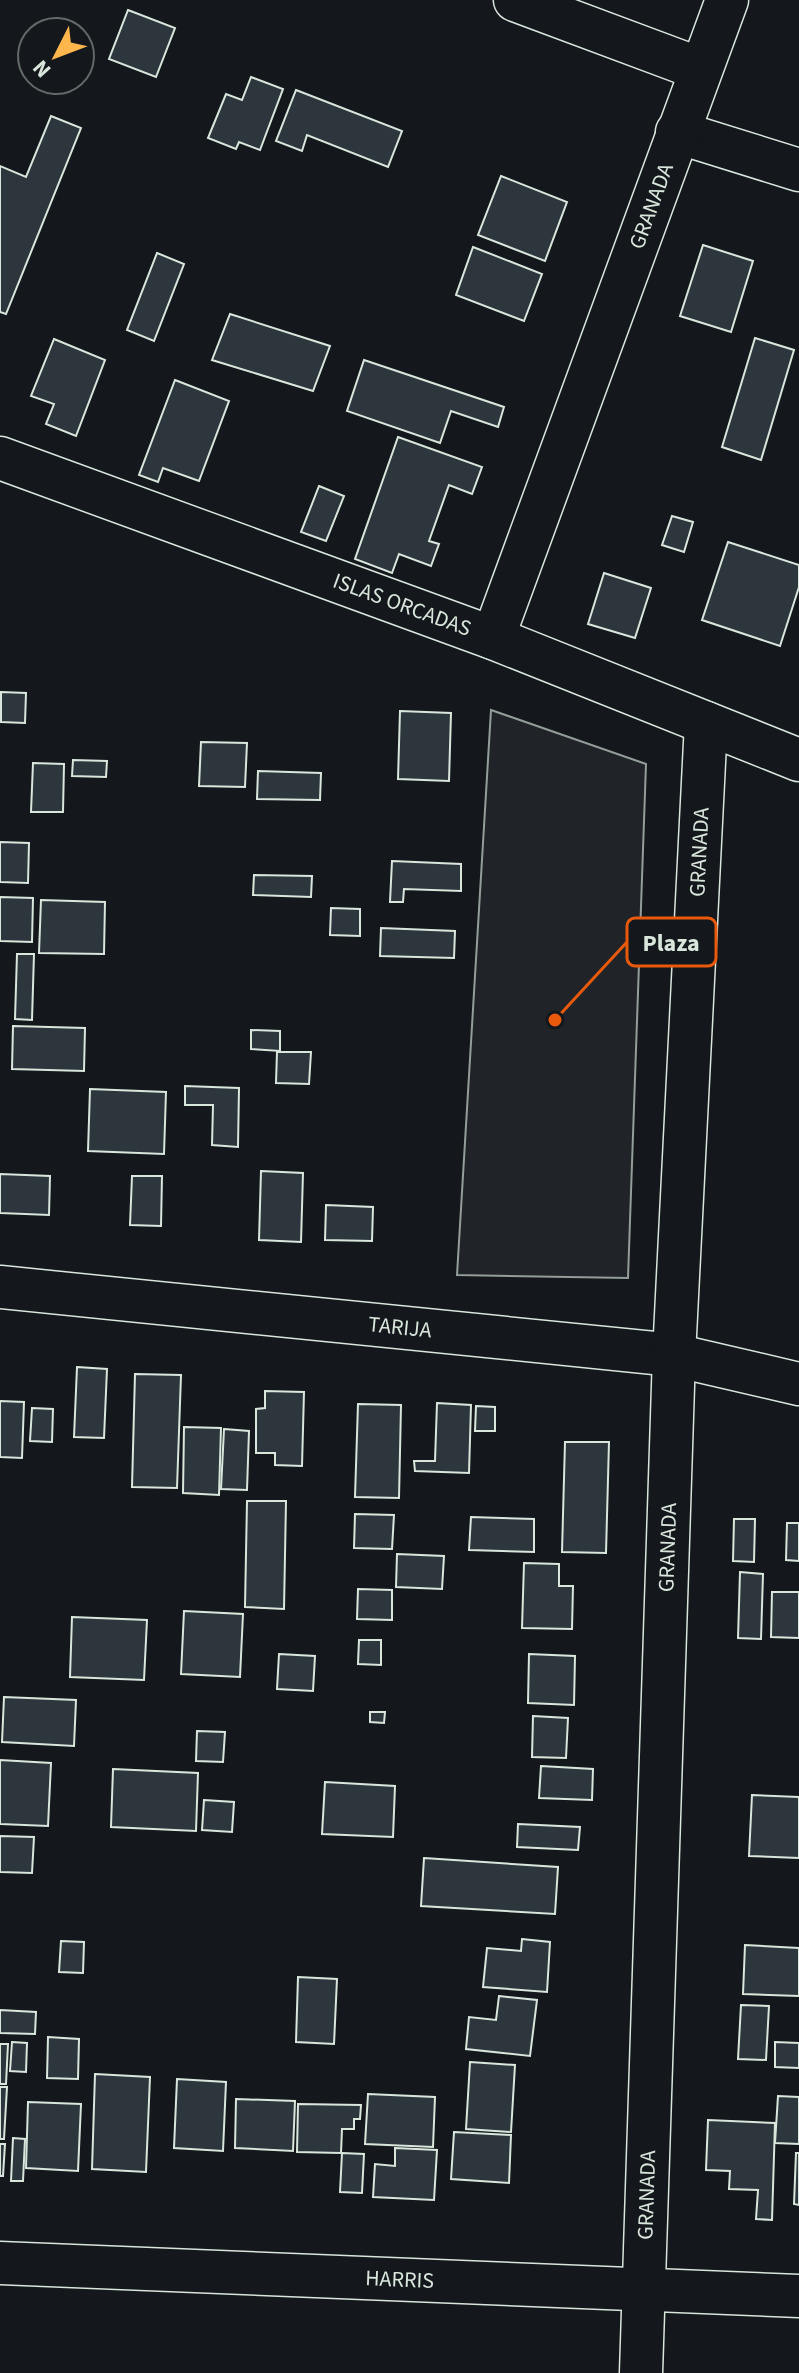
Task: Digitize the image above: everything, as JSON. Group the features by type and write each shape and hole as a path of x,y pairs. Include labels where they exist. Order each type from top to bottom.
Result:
{"street":[{"path":"515,0 700,69"},
{"name":"GRANADA","path":"493,638 727,0"},
{"path":"677,132 799,170"},
{"name":"ISLAS ORCADAS","path":"0,458 493,638 799,760"},
{"name":"GRANADA","path":"641,2373 674,1355 706,723"},
{"name":"TARIJA","path":"0,1287 674,1355 799,1384"},
{"name":"HARRIS","path":"0,2263 799,2296"}],"shaded area":[{"path":"491,710 646,764 628,1278 457,1275"}],"building":[{"path":"128,10 175,28 156,77 109,59"},
{"path":"251,77 283,89 260,150 239,142 236,149 208,138 226,94 242,100"},
{"path":"296,90 402,131 388,167 307,135 302,151 276,141"},
{"path":"51,116 81,128 6,314 0,312 0,166 26,177"},
{"path":"501,176 567,202 545,261 478,235"},
{"path":"703,245 753,261 731,332 680,316"},
{"path":"473,247 542,274 524,321 456,295"},
{"path":"157,253 184,264 154,341 127,330"},
{"path":"230,314 330,346 313,391 212,360"},
{"path":"755,338 794,350 761,460 722,447"},
{"path":"54,339 105,360 76,436 46,424 54,404 31,396"},
{"path":"364,360 504,407 498,427 451,411 440,443 347,411"},
{"path":"175,380 229,401 199,481 163,468 158,482 139,475"},
{"path":"398,437 482,467 472,494 449,485 429,541 439,544 431,566 399,554 392,573 355,559"},
{"path":"319,486 344,496 326,541 301,532"},
{"path":"672,516 693,522 684,552 662,545"},
{"path":"728,542 799,565 799,587 780,646 702,620"},
{"path":"604,573 651,588 635,638 588,624"},
{"path":"1,692 26,693 25,723 1,722"},
{"path":"400,711 451,713 449,781 398,779"},
{"path":"201,742 247,743 245,787 199,786"},
{"path":"73,760 107,761 106,777 72,776"},
{"path":"33,763 64,764 63,812 31,812"},
{"path":"258,771 321,773 320,800 257,799"},
{"path":"0,842 29,843 28,883 0,882"},
{"path":"392,861 461,864 461,891 404,889 403,902 390,902"},
{"path":"254,875 312,876 311,897 253,895"},
{"path":"0,897 33,898 32,942 0,941"},
{"path":"41,900 105,902 104,954 39,953"},
{"path":"331,908 360,909 360,936 330,935"},
{"path":"381,928 455,931 454,958 380,956"},
{"path":"17,954 34,954 32,1020 15,1019"},
{"path":"13,1026 85,1028 84,1071 12,1069"},
{"path":"251,1030 280,1031 280,1051 251,1049"},
{"path":"277,1052 311,1052 309,1084 276,1083"},
{"path":"185,1086 239,1088 238,1147 212,1145 213,1105 185,1105"},
{"path":"90,1089 166,1092 164,1154 88,1151"},
{"path":"261,1171 303,1173 301,1242 259,1240"},
{"path":"0,1174 50,1176 49,1215 0,1213"},
{"path":"132,1176 162,1176 161,1226 130,1225"},
{"path":"326,1205 373,1207 372,1241 325,1240"},
{"path":"77,1367 107,1369 104,1438 74,1437"},
{"path":"135,1374 181,1375 177,1488 132,1487"},
{"path":"265,1391 304,1392 302,1466 275,1465 275,1453 256,1453 256,1409 265,1408"},
{"path":"0,1401 24,1402 22,1458 0,1457"},
{"path":"437,1403 471,1405 469,1473 415,1471 414,1461 435,1461"},
{"path":"358,1404 401,1405 399,1498 355,1497"},
{"path":"476,1406 495,1407 495,1431 475,1431"},
{"path":"32,1408 53,1409 52,1442 30,1441"},
{"path":"184,1427 221,1428 219,1495 183,1493"},
{"path":"224,1429 249,1431 247,1490 221,1489"},
{"path":"565,1442 609,1442 606,1553 562,1552"},
{"path":"247,1501 286,1501 284,1609 245,1607"},
{"path":"355,1514 394,1515 392,1549 354,1548"},
{"path":"471,1517 534,1519 534,1552 469,1550"},
{"path":"734,1519 755,1519 754,1562 733,1561"},
{"path":"787,1523 799,1523 799,1561 786,1560"},
{"path":"397,1554 444,1556 442,1589 396,1587"},
{"path":"524,1563 559,1564 559,1586 573,1586 572,1629 522,1628"},
{"path":"740,1572 763,1574 761,1639 738,1638"},
{"path":"358,1589 392,1590 392,1620 357,1619"},
{"path":"772,1592 799,1592 799,1638 771,1637"},
{"path":"184,1611 243,1614 240,1677 181,1674"},
{"path":"72,1617 147,1620 144,1680 70,1677"},
{"path":"359,1640 381,1640 381,1665 358,1664"},
{"path":"279,1654 315,1656 313,1691 277,1689"},
{"path":"529,1654 575,1656 574,1705 528,1703"},
{"path":"4,1697 76,1700 74,1746 2,1742"},
{"path":"370,1712 385,1712 384,1723 370,1722"},
{"path":"533,1716 568,1718 566,1758 532,1757"},
{"path":"197,1731 225,1732 223,1762 196,1761"},
{"path":"0,1760 51,1763 48,1826 0,1824"},
{"path":"541,1766 593,1769 592,1800 539,1798"},
{"path":"113,1769 198,1773 196,1831 111,1827"},
{"path":"325,1782 395,1786 393,1837 322,1834"},
{"path":"752,1795 799,1797 799,1858 749,1856"},
{"path":"204,1800 234,1802 232,1832 202,1830"},
{"path":"518,1824 580,1827 578,1850 517,1847"},
{"path":"0,1836 34,1837 32,1873 0,1872"},
{"path":"424,1858 558,1867 555,1914 421,1906"},
{"path":"522,1939 550,1942 547,1992 483,1987 487,1948 521,1951"},
{"path":"61,1941 84,1942 83,1973 59,1972"},
{"path":"745,1945 799,1948 799,1996 743,1994"},
{"path":"298,1977 337,1979 334,2044 296,2042"},
{"path":"499,1996 537,2000 530,2056 466,2049 469,2017 496,2020"},
{"path":"741,2005 769,2006 766,2060 738,2059"},
{"path":"0,2010 36,2012 35,2034 0,2033"},
{"path":"48,2037 79,2039 78,2079 47,2078"},
{"path":"12,2042 27,2043 26,2072 10,2071"},
{"path":"775,2042 799,2043 799,2068 775,2067"},
{"path":"0,2044 8,2044 6,2084 0,2084"},
{"path":"470,2062 515,2065 511,2132 466,2129"},
{"path":"95,2074 150,2077 146,2172 92,2169"},
{"path":"177,2079 226,2082 223,2151 174,2148"},
{"path":"0,2087 7,2087 4,2139 0,2139"},
{"path":"368,2094 435,2097 433,2147 365,2144"},
{"path":"778,2096 799,2097 799,2144 775,2143"},
{"path":"236,2099 295,2101 293,2151 235,2148"},
{"path":"28,2102 81,2104 78,2171 26,2168"},
{"path":"298,2104 361,2105 360,2119 354,2119 354,2129 342,2129 341,2153 297,2152"},
{"path":"708,2120 775,2123 772,2220 756,2219 758,2190 729,2189 730,2171 706,2170"},
{"path":"454,2132 511,2135 509,2183 451,2179"},
{"path":"13,2138 25,2139 23,2181 11,2181"},
{"path":"0,2144 5,2144 3,2176 0,2176"},
{"path":"395,2148 437,2150 434,2200 373,2197 375,2164 395,2166"},
{"path":"342,2153 364,2154 362,2193 340,2192"},
{"path":"796,2153 799,2153 799,2205 794,2204"}],"place":[{"name":"Plaza","path":"555,1020"}]}
